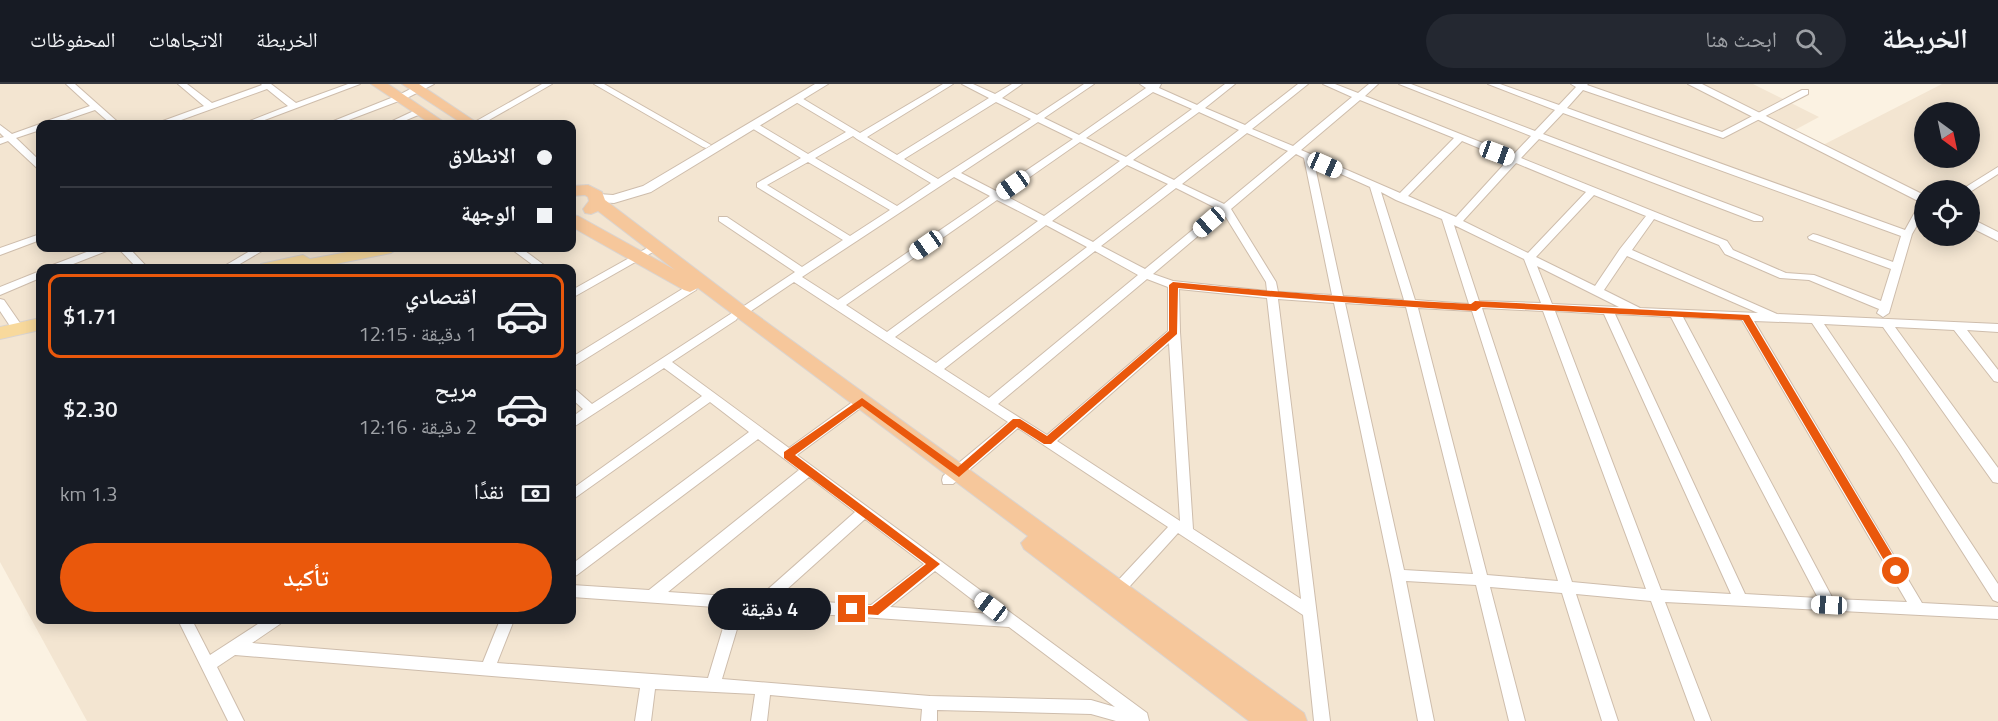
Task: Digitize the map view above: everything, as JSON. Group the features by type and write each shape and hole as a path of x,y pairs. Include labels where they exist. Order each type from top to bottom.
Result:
{"highway":[{"path":"378,84 435,120"},
{"path":"419,86 468,120"},
{"path":"576,189 588,190 647,251 692,287 737,314"},
{"path":"576,217 586,213 597,198"},
{"path":"576,220 647,251 737,314 1112,595 1290,720"},
{"path":"1112,595 1268,721"}],"main road":[{"path":"286,264 341,252"},
{"path":"312,264 371,252"},
{"path":"0,333 36,325"}],"street":[{"path":"72,84 111,120"},
{"path":"182,84 211,107"},
{"path":"257,120 356,84"},
{"path":"481,120 548,84"},
{"path":"598,84 706,145"},
{"path":"597,198 636,186 810,84"},
{"path":"597,198 614,199 647,189 823,84"},
{"path":"850,240 760,185 949,84"},
{"path":"966,84 1225,208 1271,282 1322,721"},
{"path":"897,159 1018,84"},
{"path":"576,420 1090,84"},
{"path":"886,338 1231,84"},
{"path":"935,370 1304,84"},
{"path":"1327,84 1459,139 1723,243 1729,252 1784,276 1810,277 1885,308"},
{"path":"989,405 1374,84"},
{"path":"1403,84 1758,219"},
{"path":"1492,84 1907,234"},
{"path":"1693,84 1914,195"},
{"path":"174,120 267,85 294,106"},
{"path":"837,306 1079,139 1151,85 1248,128 1308,158 1452,220 1637,312"},
{"path":"1452,220 1516,160 1580,85 1723,135 1805,92"},
{"path":"341,120 401,97 419,86"},
{"path":"797,99 938,183"},
{"path":"59,120 96,107"},
{"path":"400,120 420,111"},
{"path":"753,126 897,210"},
{"path":"0,128 36,162"},
{"path":"0,141 36,128"},
{"path":"1400,198 1459,139"},
{"path":"1308,158 1398,575 1426,721"},
{"path":"1980,181 1998,170"},
{"path":"954,173 1043,222 1094,246 1146,276 1173,285 1272,295 1411,304 1547,307 1998,328"},
{"path":"1986,177 1998,183"},
{"path":"1375,187 1411,304 1516,721"},
{"path":"1529,258 1593,190"},
{"path":"1597,292 1652,214"},
{"path":"723,219 837,306 1310,612"},
{"path":"1452,220 1476,306 1610,721"},
{"path":"1914,222 1907,234 1885,308 1884,323 1998,478"},
{"path":"1980,227 1998,237"},
{"path":"1813,237 1898,268"},
{"path":"0,252 36,238"},
{"path":"576,290 647,251"},
{"path":"1624,251 1779,318"},
{"path":"64,264 95,252"},
{"path":"127,252 139,264"},
{"path":"233,264 255,252"},
{"path":"520,252 537,264"},
{"path":"1529,258 1703,721"},
{"path":"0,291 36,276"},
{"path":"1112,595 1182,529 1173,285"},
{"path":"576,360 692,287"},
{"path":"0,303 18,328"},
{"path":"1608,310 1741,601"},
{"path":"1675,313 1829,605"},
{"path":"1746,317 1919,610"},
{"path":"1816,320 1904,449 1998,596"},
{"path":"1957,326 1998,378"},
{"path":"1048,442 1174,332"},
{"path":"664,362 1144,721"},
{"path":"576,396 592,410"},
{"path":"576,492 709,397"},
{"path":"788,455 857,404"},
{"path":"954,476 1017,422"},
{"path":"576,568 757,433"},
{"path":"652,596 808,470"},
{"path":"762,602 864,512"},
{"path":"874,611 934,564"},
{"path":"1398,575 1482,580 1657,596 1998,613"},
{"path":"576,591 762,602 1010,621"},
{"path":"713,685 738,601"},
{"path":"187,624 236,721"},
{"path":"208,664 268,624"},
{"path":"487,669 505,624"},
{"path":"232,648 648,682 763,688 1091,714 1144,721"},
{"path":"643,721 648,682"},
{"path":"759,721 763,688"},
{"path":"929,721 930,703"}],"shaded area":[{"path":"0,84 1753,84 1819,117 1793,131 1823,145 1942,84 1998,84 1998,721 87,721 0,562"}],"route":[{"path":"852,609 874,611 934,564 788,455 862,401 959,472 1017,422 1048,442 1174,332 1173,285 1272,295 1476,308 1475,304 1746,317 1896,571"}]}
